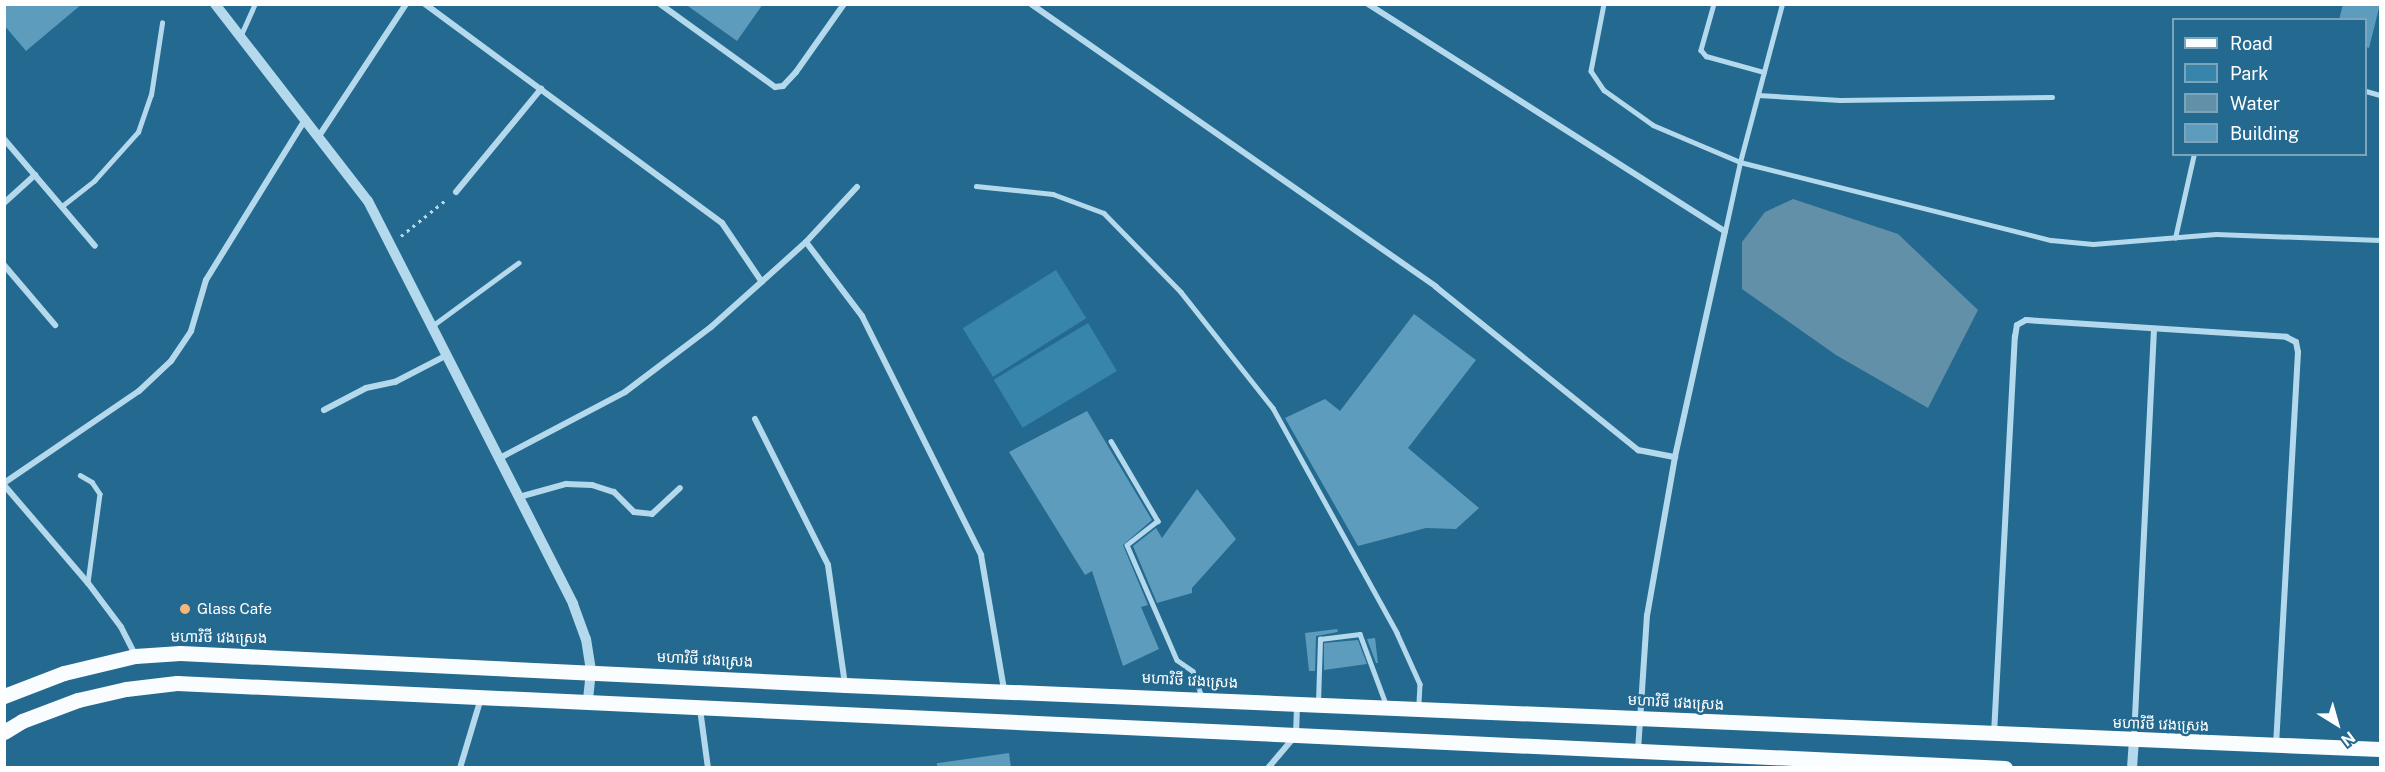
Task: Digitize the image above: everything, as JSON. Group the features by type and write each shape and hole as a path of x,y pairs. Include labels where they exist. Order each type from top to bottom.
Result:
{"main road":[{"name":"មហាវិថី វេងស្រេង","path":"4,696 64,673 135,656 180,652 845,685 1419,708 2134,741 2380,749"},
{"path":"4,732 78,700 126,689 177,683 2005,768"}],"street":[{"path":"215,4 306,118 368,201 497,459 519,497 573,604 586,639 591,671 588,702"},
{"path":"319,136 406,4"},
{"path":"424,4 722,223 762,282"},
{"path":"660,4 775,87 783,86 796,72 844,4"},
{"path":"1031,4 1427,280 1638,450 1675,456"},
{"path":"1368,4 1725,231 1675,456 1647,615 1638,751"},
{"path":"456,192 541,89"},
{"path":"135,656 121,627 88,583 4,484 140,391 171,361 191,331 206,280 306,118"},
{"path":"4,139 95,246"},
{"path":"4,203 35,175"},
{"path":"497,459 625,392 711,327 806,242 857,188"},
{"path":"806,242 862,316 981,555 1004,690"},
{"path":"4,265 55,325"},
{"path":"1994,734 2017,325 2026,320 2286,337 2296,342 2298,352 2276,746"},
{"path":"2132,768 2154,328"},
{"path":"324,410 366,388 395,382 447,355"},
{"path":"755,419 828,565 845,685"},
{"path":"519,497 566,484 592,485 614,492 634,512 652,514 680,488"},
{"path":"460,768 481,697"},
{"path":"1268,768 1296,735 1298,703"},
{"path":"700,707 708,768"}],"lane":[{"path":"241,35 255,4"},
{"path":"1604,4 1591,71 1604,90 1653,125 1740,162 2051,240 2093,244 2216,234 2380,239"},
{"path":"1714,4 1701,50 1706,56 1764,72"},
{"path":"1725,231 1740,162 1782,4"},
{"path":"62,206 94,181 138,132 151,95 162,23"},
{"path":"1758,94 1840,100 2052,97"},
{"path":"2175,238 2194,156"},
{"path":"976,186 1053,194 1104,213 1181,292 1273,408 1397,633 1420,684 1419,708"},
{"path":"432,326 518,263"},
{"path":"1111,441 1158,520 1127,545 1177,660 1193,670 1202,699"},
{"path":"80,474 92,482 100,494 88,583"},
{"path":"1318,704 1320,639 1360,634 1387,707"}],"path":[{"path":"390,245 456,192"}],"green space":[{"path":"1056,270 1086,318 993,377 963,328"},
{"path":"1088,323 1117,371 1023,428 994,380"}],"water":[{"path":"1793,199 1898,234 1978,310 1928,408 1836,355 1742,289 1742,242 1765,212"}],"building":[{"path":"4,4 82,4 26,51 4,25"},
{"path":"685,4 763,4 737,41"},
{"path":"2343,4 2380,4 2369,48 2367,47 2367,18 2340,18"},
{"path":"1414,314 1476,360 1408,448 1479,508 1456,529 1426,528 1358,546 1285,418 1325,399 1340,411"},
{"path":"1087,411 1152,520 1123,545 1148,605 1141,607 1159,649 1123,666 1092,571 1085,575 1009,452"},
{"path":"1197,489 1236,539 1192,588 1192,593 1157,603 1133,546 1156,528 1162,538"},
{"path":"1337,629 1338,632 1316,636 1315,671 1309,671 1305,633"},
{"path":"1375,638 1378,663 1376,663 1367,639"},
{"path":"1358,640 1367,664 1324,670 1324,643"},
{"path":"1009,753 1011,768 937,768 937,763"}],"place":[{"name":"Glass Cafe","path":"185,609"}]}
